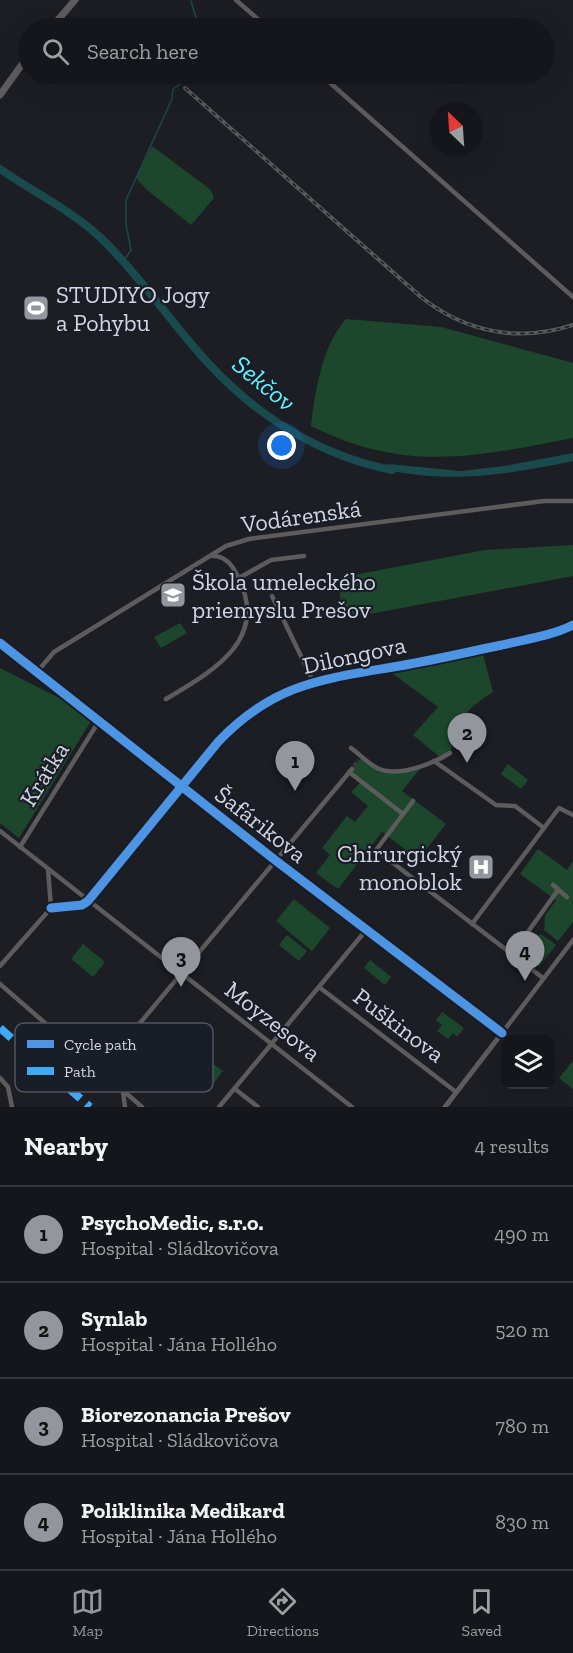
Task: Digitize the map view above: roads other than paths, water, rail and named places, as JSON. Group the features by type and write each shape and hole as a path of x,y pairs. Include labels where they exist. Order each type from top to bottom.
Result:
{"main road":[{"path":"60,18 75,0"},
{"path":"0,95 18,70"}],"street":[{"path":"236,0 257,18"},
{"path":"331,84 573,297"},
{"name":"Vodárenská","path":"37,672 54,652 226,546 249,539 544,501 573,501"},
{"path":"166,699 219,664 233,652 240,642 246,614 239,578 227,560 210,556"},
{"path":"239,578 271,560 304,556"},
{"name":"Dilongova","path":"272,596 313,681"},
{"name":"Dilongova","path":"88,901 218,742 242,719 270,700 313,681 485,648 554,633 573,625"},
{"name":"Šafárikova","path":"0,643 181,787 502,1033"},
{"name":"Krátka","path":"20,847 99,721"},
{"path":"351,748 360,758 389,771 401,771 434,761 450,753"},
{"path":"434,761 496,805 515,806 544,828"},
{"path":"140,1023 350,770 404,814"},
{"path":"413,801 376,850 543,978"},
{"path":"472,924 559,808 573,814"},
{"name":"Moyzesova","path":"0,831 272,1043 344,1105 352,1107"},
{"path":"48,869 51,908"},
{"path":"553,885 567,897"},
{"path":"512,954 558,890"},
{"path":"0,966 51,908 82,905 88,901"},
{"path":"219,1107 367,929"},
{"path":"445,1107 573,940"},
{"path":"0,984 45,1023"},
{"name":"Puškinova","path":"319,987 456,1092"},
{"path":"0,1078 8,1087 12,1107"},
{"path":"235,1089 258,1107"},
{"path":"123,1092 125,1107"},
{"path":"123,1092 142,1107"}],"water":[{"path":"573,453 573,461 478,476 431,476 382,469 389,464 461,471 504,466"}],"waterway":[{"path":"191,1 196,18"},
{"path":"123,262 131,250 126,224 126,200 172,99 173,89 180,84"},
{"name":"Sekčov","path":"0,169 66,211 102,239 209,364 248,401 292,432 316,444 366,464 392,470"}],"tunnel":[{"path":"354,766 359,760"}],"railway":[{"path":"185,88 421,297 438,309 456,319 493,331 532,333 573,325"}],"place":[{"name":"STUDIYO Jogy a Pohybu","path":"36,308"},
{"name":"Škola umeleckého priemyslu Prešov","path":"173,595"},
{"name":"Synlab","path":"467,763"},
{"name":"PsychoMedic, s.r.o.","path":"295,791"},
{"name":"Chirurgický monoblok","path":"481,867"},
{"name":"Poliklinika Medikard","path":"525,981"},
{"name":"Biorezonancia Prešov","path":"181,987"}]}
